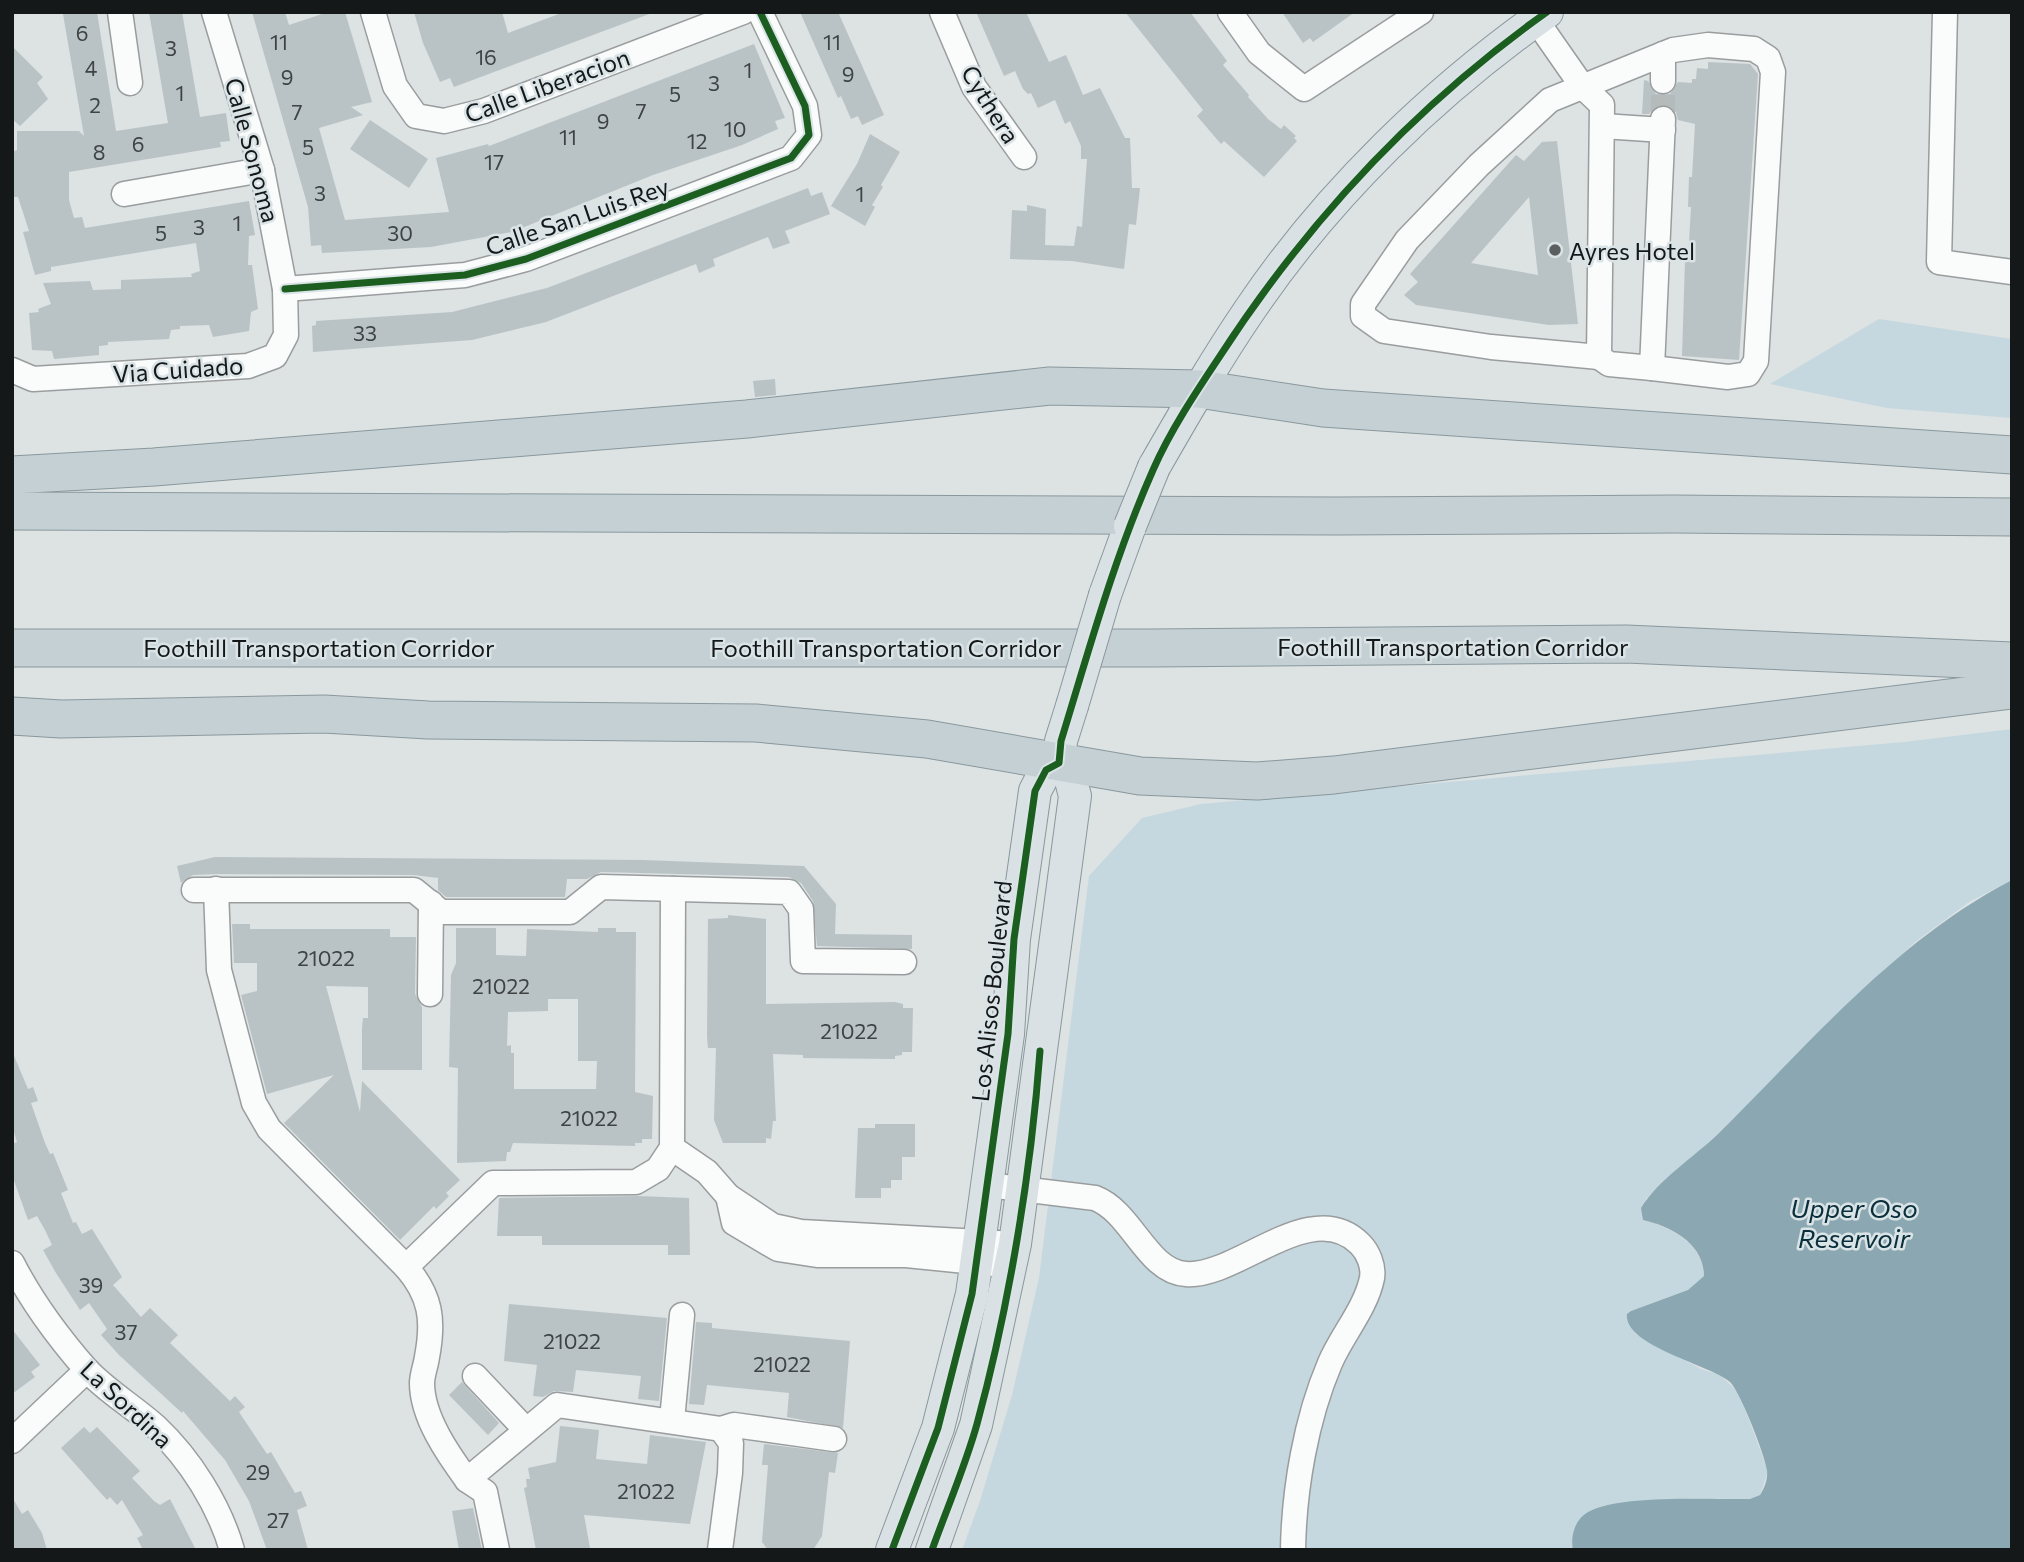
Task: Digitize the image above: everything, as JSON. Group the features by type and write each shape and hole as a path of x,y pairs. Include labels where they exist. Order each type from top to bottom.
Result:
{"highway":[{"path":"12,475 154,467 747,419 1050,386 1199,389 1323,408 2012,456"},
{"path":"12,511 2012,517"},
{"name":"Foothill Transportation Corridor","path":"12,648 1151,648 1626,644 2012,661"},
{"path":"12,716 61,719 324,714 428,720 756,723 927,739 1140,776 1257,781 1334,775 2012,690"}],"main road":[{"path":"932,1550 976,1425 1013,1255 1075,796 1069,772 1059,763 1061,741 1109,584 1154,467 1199,389 1267,286 1362,173 1437,98 1541,16"},
{"name":"Los Alisos Boulevard","path":"892,1550 947,1397 978,1252 1008,1034 1014,939 1035,791 1046,770 1059,763"}],"street":[{"path":"120,12 130,83"},
{"name":"Calle Sonoma","path":"214,12 262,170 285,289"},
{"name":"Calle Liberacion","path":"373,12 395,86 404,102 416,116 444,121 484,111 743,12"},
{"name":"Calle San Luis Rey","path":"285,289 465,275 526,259 791,158 809,135 805,106 760,12"},
{"name":"Cythera","path":"942,12 974,87 1024,157"},
{"path":"1230,12 1259,53 1304,89 1420,12"},
{"path":"1945,12 1939,262 2012,272"},
{"path":"1541,16 1581,86 1602,105 1599,357"},
{"path":"1708,45 1754,49 1768,58 1773,72 1756,362 1748,374 1728,377 1609,364 1599,357 1491,347 1384,331 1363,316 1363,304 1407,240 1549,100 1581,86 1663,54 1708,45"},
{"path":"1663,54 1663,81"},
{"path":"1603,126 1663,125 1652,368"},
{"path":"124,194 262,170"},
{"name":"Via Cuidado","path":"12,370 33,379 248,366 275,356 286,335 285,289"},
{"path":"497,1550 485,1492 467,1480 450,1456 427,1409 422,1383 431,1317 423,1287 269,1129 254,1103 219,970 205,889 414,890 441,912 570,912 601,887 789,892 800,909 803,961 904,962"},
{"path":"406,1267 493,1183 636,1182 658,1169 672,1148 673,889"},
{"path":"430,994 431,904"},
{"path":"672,1148 707,1172 727,1196 773,1226 801,1233 1013,1255"},
{"path":"988,1185 1096,1198 1108,1203 1160,1263 1187,1274 1224,1265 1300,1232 1334,1232 1358,1242 1366,1251 1373,1276 1330,1364 1319,1396 1301,1474 1293,1550"},
{"name":"La Sordina","path":"12,1263 26,1291 87,1370 158,1429 199,1478 227,1533 232,1550"},
{"path":"672,1420 682,1315"},
{"path":"12,1441 87,1370"},
{"path":"475,1376 526,1430"},
{"path":"467,1480 557,1405 720,1429 734,1425 834,1439"},
{"path":"720,1429 731,1443 720,1550"}],"shaded area":[{"path":"1879,319 2012,339 2012,418 1887,408 1770,384"},
{"path":"2012,729 2012,880 1969,902 1915,942 1692,1159 1646,1199 1643,1220 1684,1238 1698,1255 1704,1276 1688,1290 1631,1311 1627,1319 1636,1334 1701,1369 1720,1375 1739,1393 1768,1471 1760,1495 1750,1499 1638,1501 1597,1509 1577,1522 1573,1550 962,1550 1012,1395 1039,1278 1089,876 1142,818 1201,804 1904,742"}],"water":[{"name":"Upper Oso Reservoir","path":"2012,880 2012,1550 1573,1550 1573,1534 1577,1523 1588,1512 1603,1506 1644,1500 1750,1499 1760,1495 1767,1480 1767,1470 1757,1438 1740,1397 1730,1382 1653,1345 1629,1325 1627,1314 1631,1311 1688,1290 1704,1276 1702,1264 1692,1245 1674,1232 1643,1220 1641,1208 1648,1197 1718,1134 1820,1030 1892,963 1970,904"}],"building":[{"path":"97,12 116,131 168,123 149,12 182,12 200,117 226,113 230,141 220,142 221,147 69,172 69,200 74,218 82,217 85,228 249,201 255,235 249,236 248,265 252,265 258,309 251,312 249,331 213,337 209,325 180,326 180,329 171,330 169,339 108,342 108,345 99,346 99,355 54,359 52,351 32,350 29,313 39,312 38,309 51,304 43,283 90,281 93,290 121,289 121,280 192,277 191,274 200,271 196,243 51,267 51,271 35,275 23,232 29,231 18,197 12,197 12,152 17,150 17,131 79,131 84,136 63,14"},
{"path":"252,12 285,12 289,25 328,12 345,12 372,102 351,107 363,115 319,128 345,220 449,212 436,158 488,144 489,146 754,44 785,118 775,121 778,129 742,145 653,175 512,232 431,247 322,253 321,245 311,246 308,207"},
{"path":"414,12 502,12 508,33 564,12 652,13 454,87 450,78 440,82 423,43"},
{"path":"800,12 838,12 884,115 862,125 858,116 851,119 841,96 838,98"},
{"path":"976,12 1026,12 1049,62 1066,55 1083,95 1100,88 1125,138 1130,138 1132,188 1140,188 1136,225 1129,224 1124,269 1072,261 1010,259 1012,210 1027,211 1027,205 1046,209 1045,245 1074,246 1077,226 1082,227 1087,159 1081,159 1081,146 1070,121 1065,124 1055,100 1038,108 1031,93 1028,94 1023,89 1015,71 1004,76"},
{"path":"1125,12 1190,12 1227,61 1223,65 1248,97 1268,119 1281,129 1284,125 1296,136 1294,138 1297,141 1264,177 1224,141 1221,144 1197,116 1203,110"},
{"path":"1282,12 1355,12 1313,42 1310,38 1303,43"},
{"path":"12,46 43,77 37,83 48,99 20,126 12,119"},
{"path":"1708,62 1750,64 1758,74 1739,360 1682,356 1685,261 1688,261 1691,207 1688,207 1689,177 1692,177 1695,124 1678,120 1676,112 1664,104 1656,106 1649,114 1642,114 1644,80 1648,81 1656,94 1670,94 1678,82 1692,83 1692,79 1696,79 1697,68 1708,69"},
{"path":"370,120 428,159 409,188 350,149"},
{"path":"870,134 900,152 881,185 883,187 872,205 875,207 865,226 831,206 857,164"},
{"path":"1557,141 1578,324 1549,325 1416,305 1404,295 1418,282 1410,274 1516,155 1524,161 1542,142","holes":["1529,197 1538,275 1471,263"]},
{"path":"808,188 811,196 822,192 830,214 785,231 790,243 773,249 768,237 713,259 715,266 699,273 696,264 546,322 472,340 313,352 312,326 316,325 316,321 452,312 547,288"},
{"path":"775,379 776,395 755,397 753,381"},
{"path":"215,857 643,860 804,866 836,904 835,934 912,935 912,949 817,946 813,901 801,883 789,877 601,872 587,879 567,879 565,897 446,897 438,890 438,878 414,875 216,874 193,875 181,883 177,866"},
{"path":"728,915 766,919 766,1004 895,1002 903,1004 903,1008 913,1008 912,1052 902,1052 902,1055 895,1056 895,1059 803,1058 803,1055 773,1054 776,1121 773,1121 771,1139 766,1138 766,1143 723,1143 714,1120 716,1048 708,1048 707,1037 708,919 728,918"},
{"path":"232,924 250,924 250,929 390,929 390,937 416,937 415,994 422,1007 422,1070 362,1070 362,1028 363,1018 368,1018 368,987 326,986 360,1112 362,1081 460,1180 446,1193 449,1196 436,1209 434,1206 400,1240 284,1123 334,1075 267,1094 241,995 257,991 257,963 234,963"},
{"path":"456,928 496,928 496,955 526,956 527,929 598,932 598,928 616,928 616,932 636,932 635,1092 653,1096 652,1139 642,1139 642,1143 635,1143 635,1146 513,1143 510,1152 507,1152 506,1161 457,1163 458,1068 449,1067 451,975 456,963","holes":["548,999 578,999 578,1061 597,1061 596,1089 514,1089 514,1053 511,1053 511,1045 507,1046 508,1012 548,1011"]},
{"path":"12,1051 28,1089 33,1087 38,1101 31,1103 45,1143 50,1154 53,1153 68,1190 61,1193 73,1223 76,1222 82,1234 92,1229 122,1277 113,1285 141,1317 150,1308 178,1335 170,1343 230,1401 235,1396 245,1407 239,1412 267,1454 271,1452 295,1493 301,1491 307,1506 297,1510 308,1550 267,1550 249,1501 225,1460 183,1411 182,1413 119,1355 101,1335 107,1329 89,1303 80,1310 56,1273 43,1250 52,1245 37,1216 28,1220 12,1175 12,1144 17,1142 12,1126"},
{"path":"875,1124 915,1124 915,1157 902,1157 902,1180 891,1180 891,1188 881,1188 881,1198 855,1198 858,1128 875,1128"},
{"path":"499,1198 689,1198 690,1255 668,1255 668,1245 542,1245 542,1236 497,1236"},
{"path":"509,1304 667,1318 659,1401 638,1399 641,1376 576,1370 573,1392 554,1391 543,1397 533,1396 537,1365 504,1361"},
{"path":"696,1322 712,1323 712,1328 850,1341 843,1428 787,1417 789,1393 707,1385 704,1405 689,1404"},
{"path":"12,1329 40,1365 31,1372 35,1377 12,1394"},
{"path":"462,1382 499,1423 488,1435 449,1395"},
{"path":"560,1426 599,1430 596,1459 647,1464 650,1435 706,1442 690,1524 584,1515 590,1548 536,1550 524,1488 527,1487 526,1479 530,1479 528,1468 556,1462"},
{"path":"84,1427 90,1433 97,1427 140,1471 132,1478 154,1501 160,1505 170,1499 196,1550 143,1550 137,1538 143,1535 122,1500 117,1505 110,1497 107,1500 61,1448"},
{"path":"764,1444 838,1453 835,1473 829,1472 822,1536 813,1550 768,1550 762,1542 768,1465 762,1465"},
{"path":"12,1497 22,1514 28,1510 42,1533 47,1550 12,1550"},
{"path":"473,1508 482,1550 459,1550 452,1511"}],"tunnel":[{"path":"1663,81 1663,119"}],"cycle path":[{"path":"285,289 465,275 526,259 791,158 809,135 805,106 760,12"},
{"path":"892,1550 938,1428 972,1294 1008,1034 1014,939 1035,791 1046,770 1059,763 1061,741 1103,604 1153,470 1175,426 1220,356 1289,259 1327,213 1409,126 1453,86 1547,12"},
{"path":"932,1550 972,1440 999,1334 1025,1192 1040,1051"}],"place":[{"name":"Ayres Hotel","path":"1555,250"}]}
